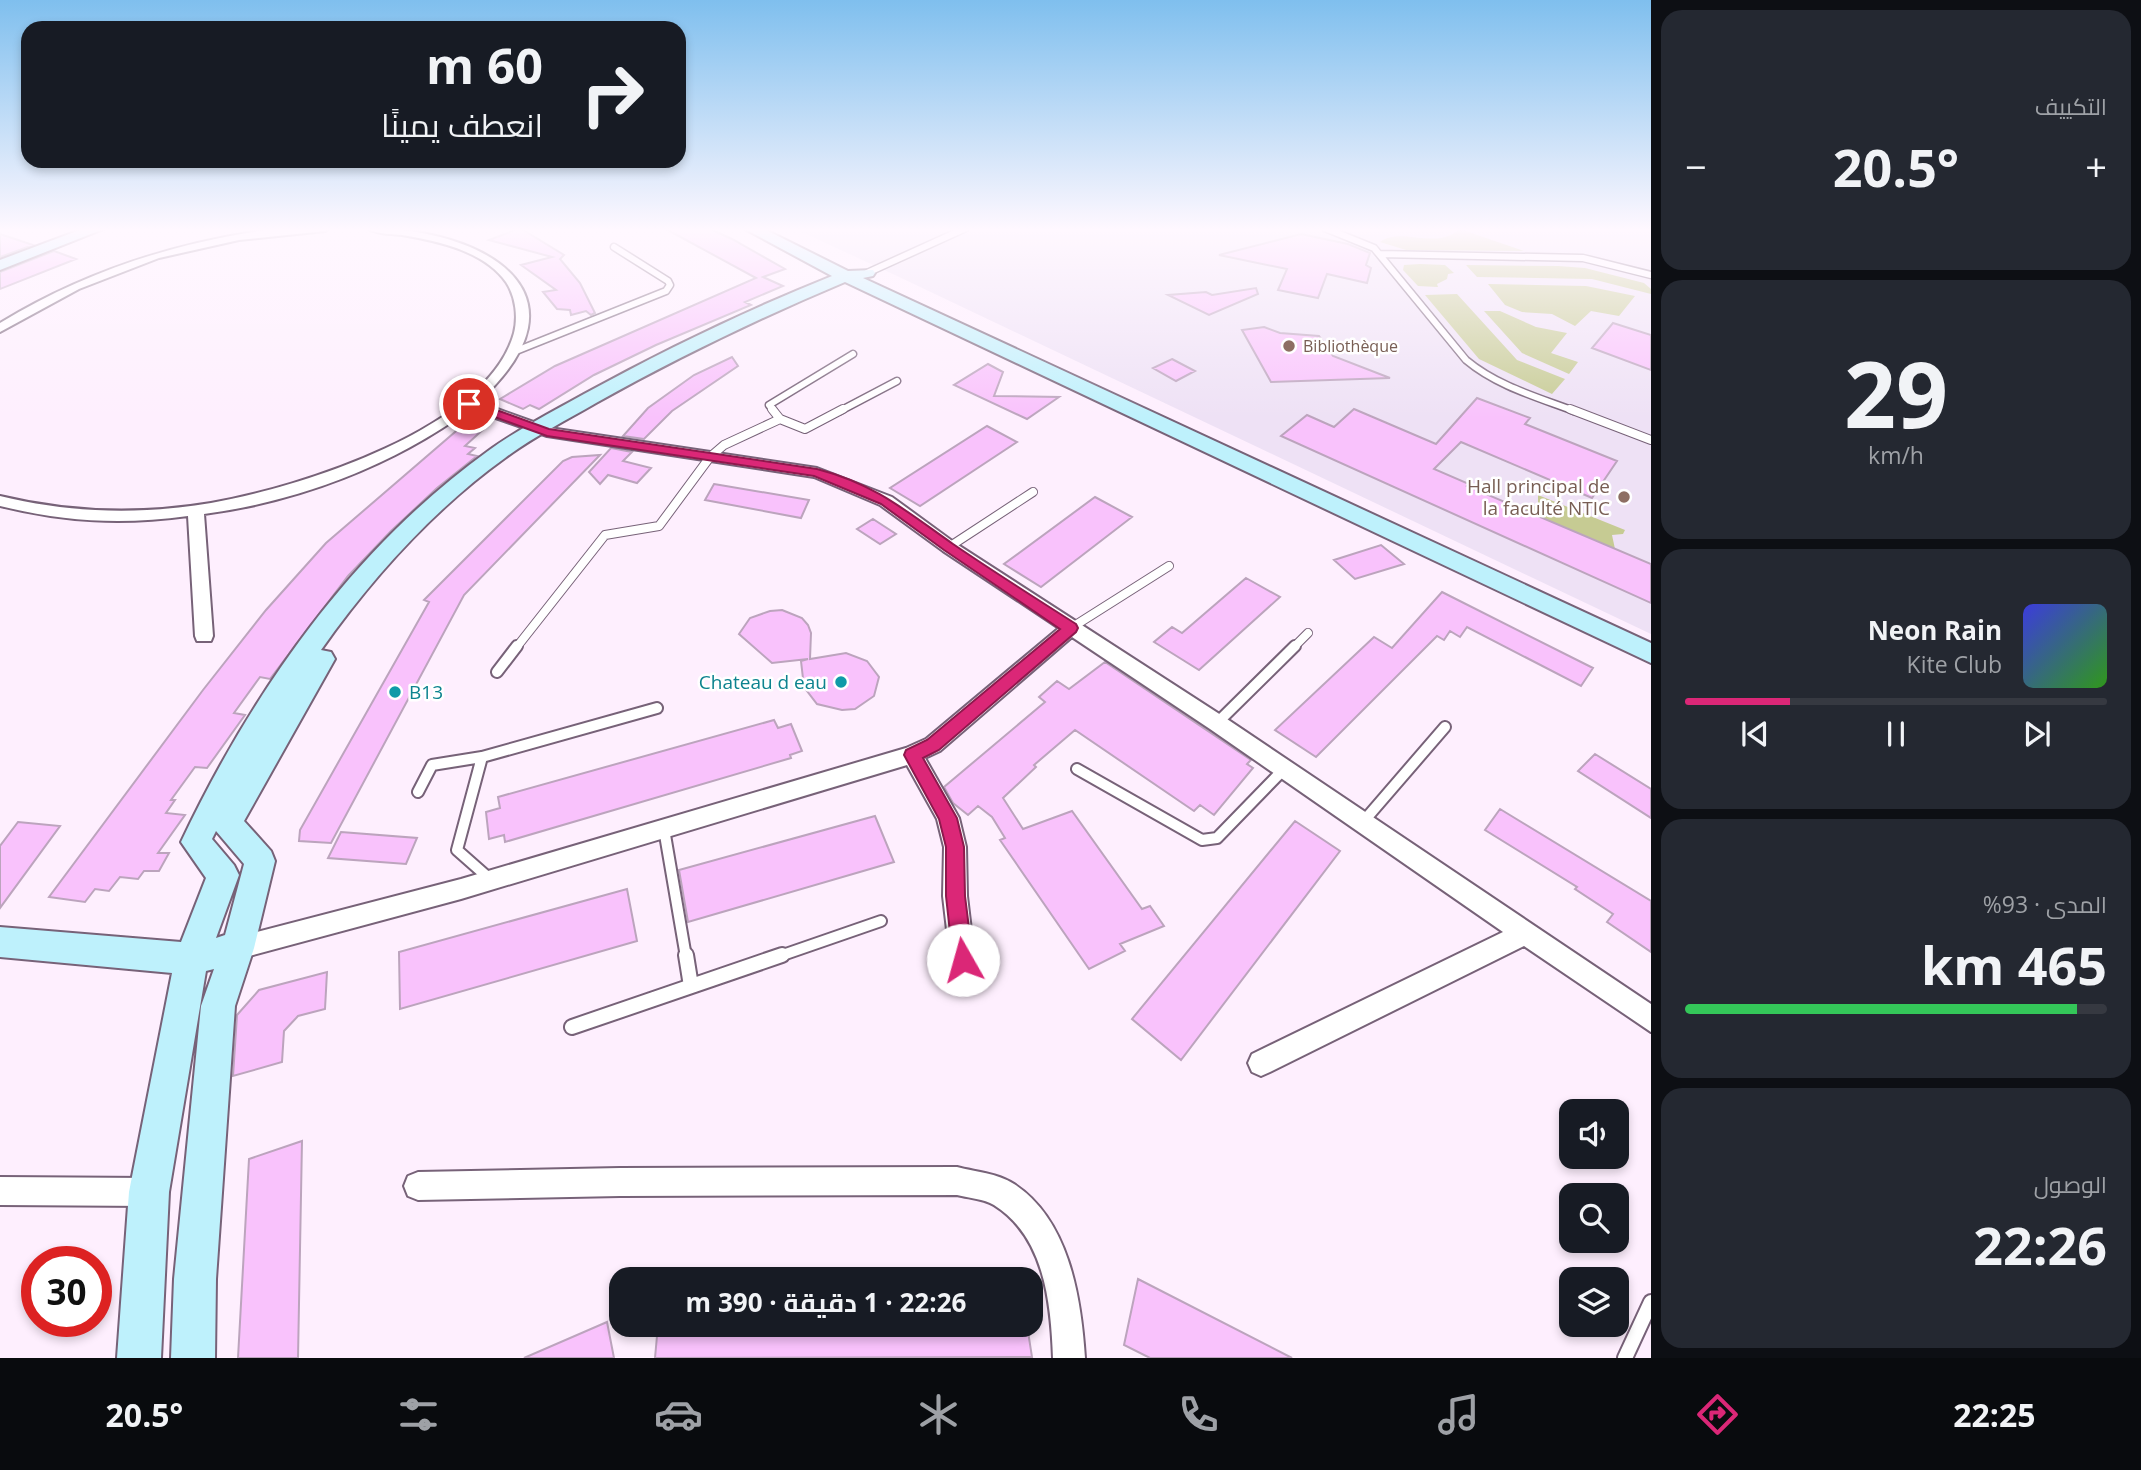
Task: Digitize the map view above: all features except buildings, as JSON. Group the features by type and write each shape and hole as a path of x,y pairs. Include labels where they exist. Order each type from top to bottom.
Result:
{"main road":[{"path":"139,1358 149,1192 191,959 223,875 196,842 245,745 330,618 370,570 486,462 541,430 683,358 826,291"},
{"path":"887,291 1651,654"},
{"path":"889,291 1651,637"},
{"path":"193,1358 195,1279 218,1006 238,948 260,862 228,823 311,676 349,618 400,559 476,484 541,430"},
{"path":"0,942 191,959 238,948"}],"street":[{"path":"0,328 64,291"},
{"path":"0,501 54,513 98,517 196,510 278,493 333,476 410,442 469,404 491,384 516,351 523,327 523,310 517,291"},
{"path":"469,404 541,430 817,473 855,486 886,501 948,547 1217,723 1651,1019"},
{"path":"196,510 204,636"},
{"path":"238,948 491,880 912,755 933,745 1071,628"},
{"path":"912,755 948,818 953,837 955,896 965,981"},
{"path":"1261,1063 1525,933"},
{"path":"418,1186 621,1182 957,1181 1002,1194 1030,1218 1053,1257 1068,1325 1069,1358"},
{"path":"0,1191 149,1192"}],"lane":[{"path":"516,351 665,291"},
{"path":"1410,291 1466,360 1478,370 1506,385 1651,440"},
{"path":"853,354 769,405 780,419 805,429 897,381"},
{"path":"497,672 605,536 659,526 710,457 724,445 780,419"},
{"path":"948,547 1032,492"},
{"path":"1071,628 1169,566"},
{"path":"1217,723 1308,633"},
{"path":"418,792 432,765 482,757 657,708"},
{"path":"1363,822 1445,727"},
{"path":"482,757 457,850 491,880"},
{"path":"1077,769 1188,835 1202,840 1217,838 1284,769"},
{"path":"664,829 691,986"},
{"path":"572,1027 881,921"},
{"path":"1625,1358 1651,1302"}],"shaded area":[{"path":"929,291 1651,291 1651,634"}],"green space":[{"path":"1494,291 1612,291 1635,296 1619,316 1591,311 1575,326 1552,314 1522,312 1505,305"},
{"path":"1457,294 1517,360 1565,379 1552,394 1479,359 1425,295"},
{"path":"1484,311 1500,311 1536,327 1567,333 1551,353 1578,362 1569,374 1522,353"},
{"path":"1538,495 1625,530 1623,534 1612,535 1615,549 1525,511 1528,507 1538,505"}],"place":[{"name":"Bibliothèque","path":"1289,346"},
{"name":"Hall principal de la faculté NTIC","path":"1624,497"},
{"name":"Chateau d eau","path":"841,682"},
{"name":"B13","path":"395,692"}],"route":[{"path":"469,404 547,432 817,473 855,486 886,501 948,547 1071,628 933,745 912,755 948,818 955,847 955,896 963,960"}]}
